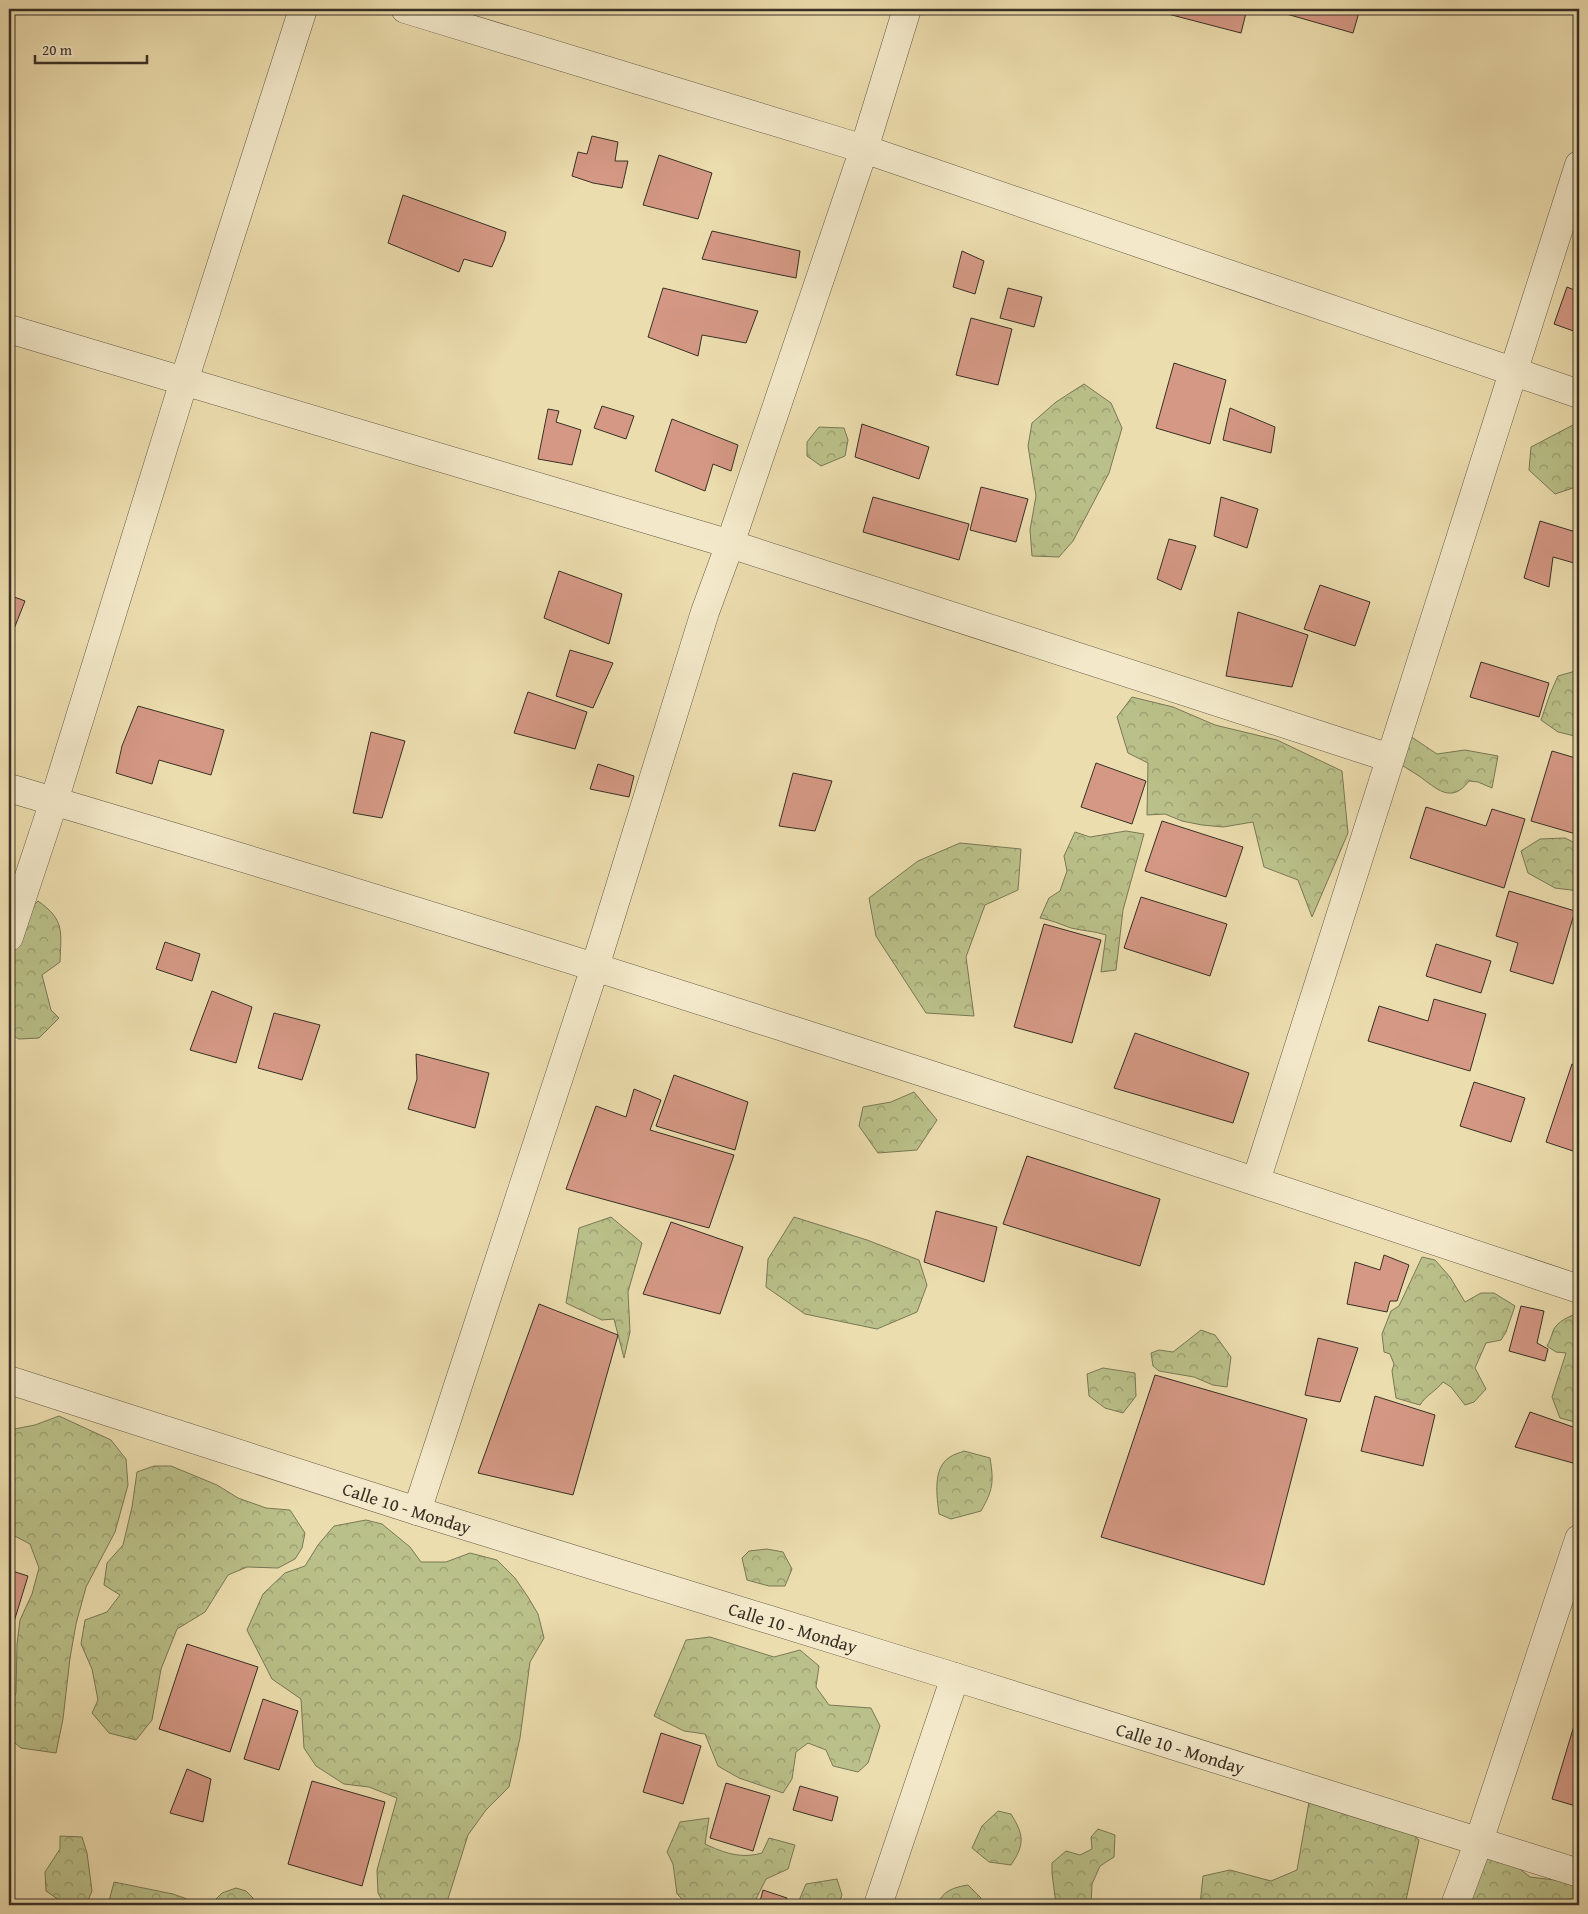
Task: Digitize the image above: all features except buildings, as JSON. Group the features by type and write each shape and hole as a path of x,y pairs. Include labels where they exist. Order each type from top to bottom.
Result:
{"street":[{"path":"9,937 54,801 184,381 303,9"},
{"path":"405,9 864,149 1579,394"},
{"path":"418,1511 595,967 705,612 730,544 864,149 907,9"},
{"path":"1256,1181 1579,165"},
{"path":"9,329 730,544 1390,758"},
{"path":"9,788 595,967 1256,1181 1579,1289"},
{"name":"Calle 10 - Monday","path":"9,1380 418,1511 1579,1873"},
{"path":"1454,1905 1479,1841 1579,1539"},
{"path":"878,1905 955,1677"}],"green space":[{"path":"1084,384 1111,403 1122,428 1109,473 1073,541 1059,557 1032,556 1030,530 1036,496 1028,446 1032,423 1056,402"},
{"path":"1573,425 1579,444 1579,486 1555,494 1529,470 1531,447"},
{"path":"819,427 844,428 848,440 845,456 821,466 807,456 807,442"},
{"path":"1579,670 1579,737 1558,732 1541,720 1558,676"},
{"path":"1132,697 1173,707 1215,725 1277,740 1342,771 1348,833 1312,917 1298,880 1264,867 1253,822 1223,827 1182,821 1165,814 1147,815 1148,763 1128,753 1117,717"},
{"path":"1410,736 1437,754 1465,750 1498,756 1492,788 1478,782 1469,781 1456,792 1444,792 1438,789 1392,759"},
{"path":"1126,831 1144,834 1123,910 1116,970 1101,972 1106,935 1071,928 1040,918 1049,898 1060,891 1067,871 1064,856 1075,832 1090,837"},
{"path":"1565,838 1579,845 1579,891 1555,888 1528,873 1521,851 1540,839"},
{"path":"960,843 1021,849 1018,890 985,905 966,957 974,1016 926,1013 876,936 869,898 918,861"},
{"path":"38,901 53,914 61,934 60,962 42,975 51,1010 59,1018 39,1038 19,1039 9,1034 9,963 17,929 26,914"},
{"path":"914,1092 937,1120 917,1150 878,1153 859,1126 863,1107 891,1102"},
{"path":"611,1217 642,1243 628,1292 630,1332 624,1358 614,1319 602,1320 566,1303 579,1228"},
{"path":"794,1217 867,1240 919,1260 927,1285 917,1312 877,1329 805,1314 766,1287 768,1259"},
{"path":"1422,1257 1435,1260 1450,1277 1465,1302 1481,1293 1494,1293 1515,1306 1506,1332 1501,1340 1486,1343 1475,1368 1486,1389 1474,1402 1465,1405 1451,1387 1443,1382 1420,1405 1396,1398 1392,1371 1394,1364 1390,1354 1384,1352 1382,1334 1391,1311 1399,1306"},
{"path":"1579,1313 1579,1423 1560,1418 1552,1397 1566,1353 1556,1352 1547,1346 1557,1324"},
{"path":"1201,1330 1215,1335 1231,1357 1227,1387 1213,1385 1194,1377 1159,1371 1153,1366 1151,1353 1159,1350 1173,1352"},
{"path":"1103,1368 1135,1373 1136,1396 1123,1413 1105,1408 1089,1396 1087,1374"},
{"path":"59,1416 111,1440 126,1459 128,1485 115,1532 86,1587 76,1624 63,1719 56,1753 21,1748 9,1738 9,1707 16,1693 17,1644 20,1620 32,1594 39,1568 30,1544 9,1533 9,1430 35,1425"},
{"path":"964,1451 990,1458 992,1486 981,1511 951,1519 939,1514 938,1475 944,1462"},
{"path":"154,1466 171,1466 217,1485 238,1498 266,1508 290,1510 305,1533 302,1548 295,1559 278,1568 247,1567 228,1575 205,1612 177,1629 161,1669 152,1720 136,1740 109,1733 92,1713 98,1700 92,1669 81,1644 85,1620 107,1612 120,1595 104,1585 107,1563 123,1545 132,1507 137,1472"},
{"path":"366,1520 382,1524 410,1547 421,1562 446,1562 470,1553 497,1560 515,1578 528,1597 538,1614 544,1638 530,1662 520,1738 509,1787 486,1810 468,1835 446,1905 385,1905 378,1893 377,1870 397,1798 369,1787 344,1784 316,1766 304,1748 301,1699 272,1679 247,1630 263,1594 285,1573 305,1566 318,1545 334,1526"},
{"path":"767,1549 783,1552 792,1569 785,1586 769,1586 747,1580 742,1558 749,1551"},
{"path":"710,1637 774,1657 800,1650 819,1666 816,1687 829,1705 871,1708 880,1726 868,1763 858,1772 833,1766 826,1750 808,1743 796,1752 792,1779 783,1793 739,1778 718,1766 705,1734 684,1731 654,1716 686,1640"},
{"path":"1309,1802 1396,1820 1419,1840 1405,1905 1200,1905 1203,1876 1230,1870 1271,1881 1297,1870"},
{"path":"998,1811 1011,1814 1020,1834 1021,1845 1011,1865 989,1862 972,1848 982,1826"},
{"path":"709,1818 705,1844 719,1850 740,1855 754,1855 762,1853 769,1838 795,1845 788,1869 766,1879 753,1905 688,1905 677,1894 673,1864 667,1852 680,1822"},
{"path":"1098,1829 1115,1835 1114,1857 1100,1866 1092,1884 1091,1905 1056,1905 1052,1863 1066,1851 1080,1855 1092,1849 1091,1837"},
{"path":"60,1836 82,1837 87,1853 92,1891 86,1905 65,1904 46,1891 45,1872 60,1849"},
{"path":"1502,1855 1530,1877 1579,1883 1579,1905 1456,1905 1471,1856"},
{"path":"837,1879 842,1895 838,1905 797,1905 806,1884"},
{"path":"114,1882 173,1894 187,1899 190,1905 108,1905"},
{"path":"968,1885 981,1898 980,1905 938,1905 945,1893"},
{"path":"236,1888 246,1891 253,1898 252,1905 210,1905 222,1893"}]}
